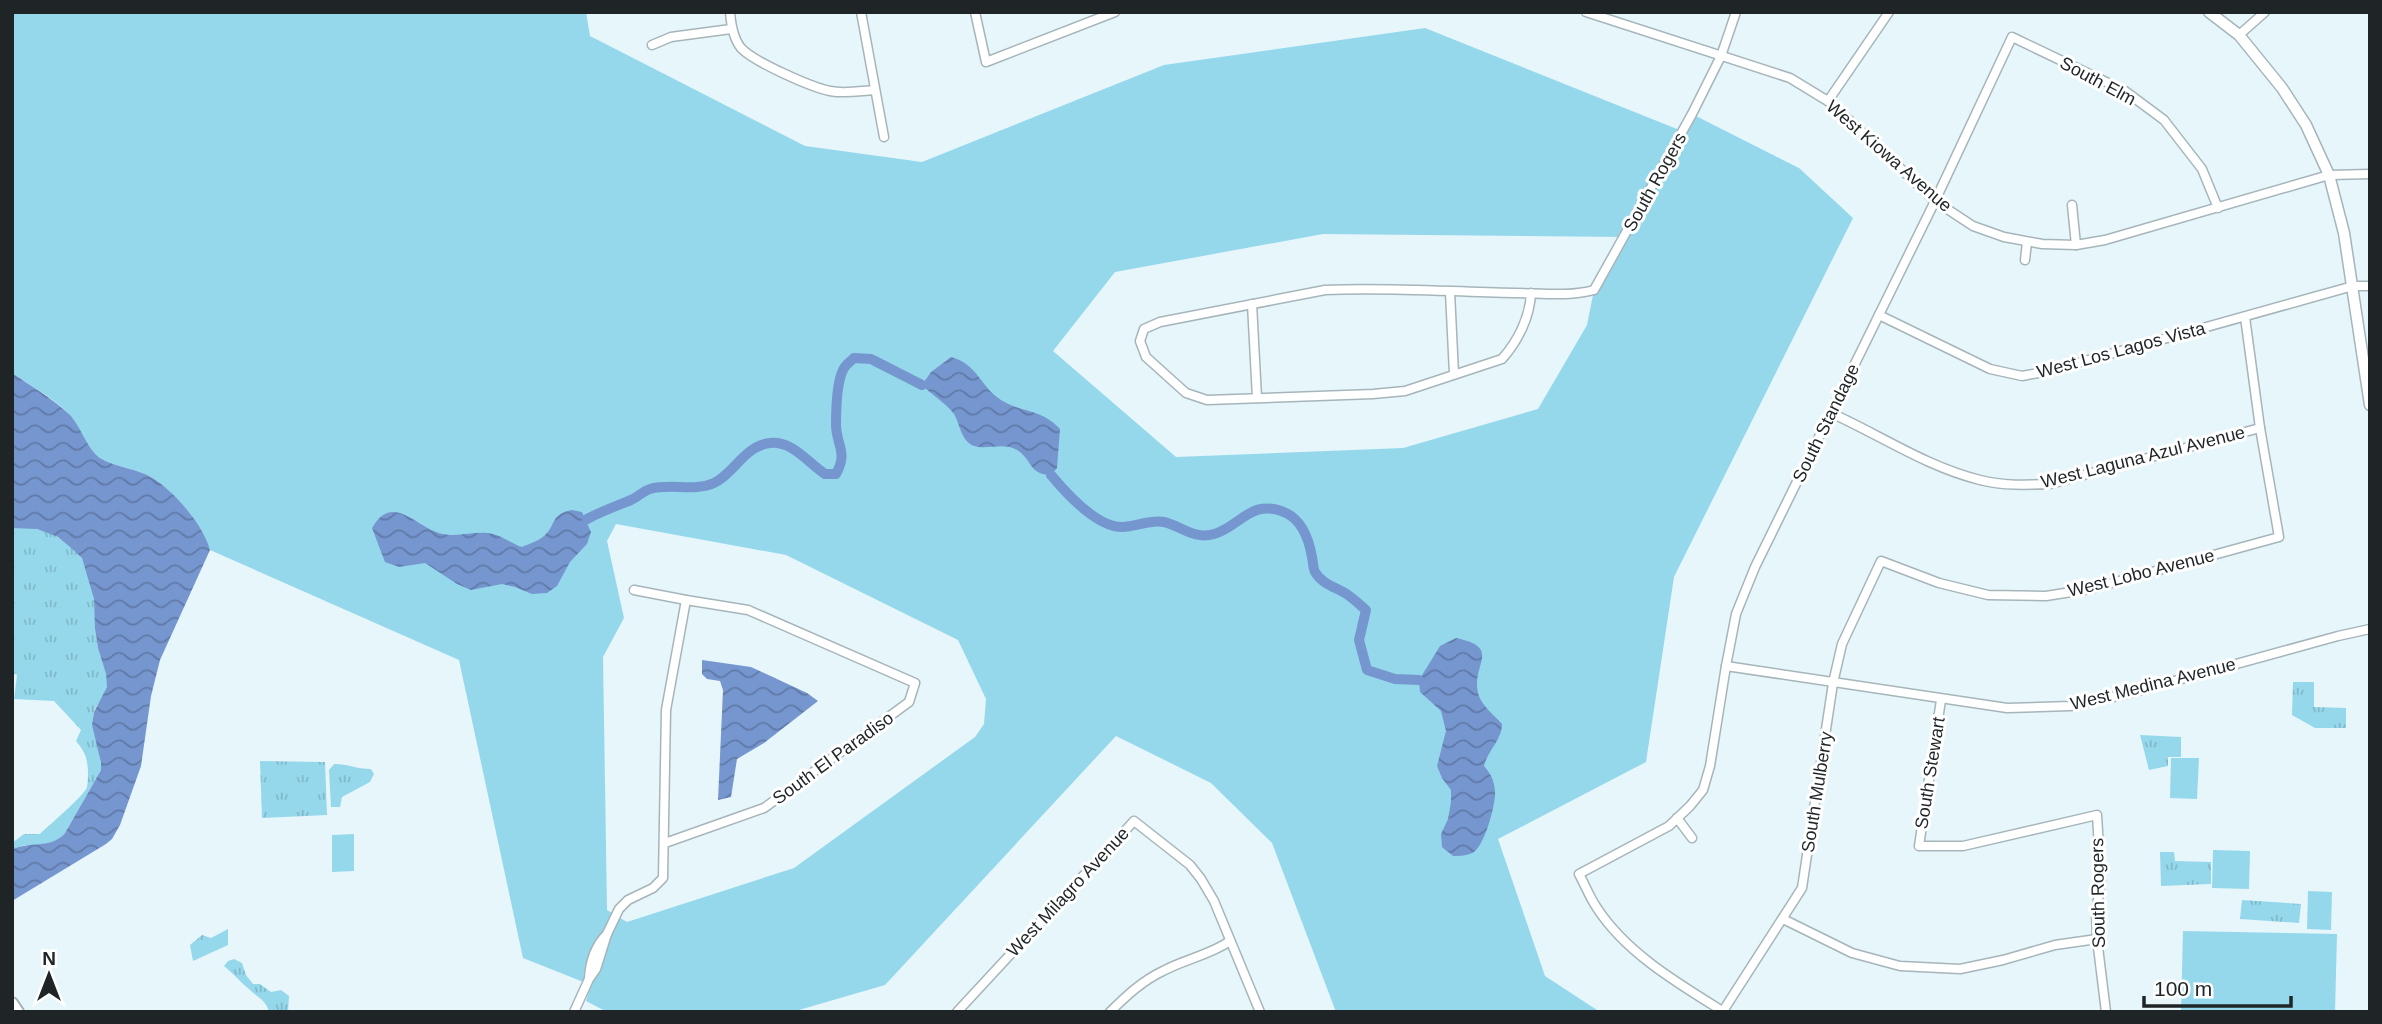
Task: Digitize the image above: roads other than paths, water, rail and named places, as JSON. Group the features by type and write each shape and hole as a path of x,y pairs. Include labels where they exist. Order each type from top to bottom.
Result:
{"main road":[{"path":"12,1003 18,1012"}],"street":[{"path":"730,12 731,29 741,48 752,56 813,86 831,91 874,89"},
{"path":"861,12 884,136"},
{"path":"975,12 986,62 1115,12"},
{"name":"West Kiowa Avenue","path":"1586,12 1790,78 1828,101 1935,201 1973,226 2027,242 2076,245 2105,240 2329,175 2370,174"},
{"name":"South Rogers","path":"1531,293 1530,312 1511,349 1502,359 1405,391 1207,400 1186,393 1146,357 1140,341 1144,329 1160,322 1335,290 1531,293 1581,294 1594,290 1692,114 1721,56 1736,12"},
{"path":"1828,101 1889,12"},
{"path":"2209,12 2239,35 2282,88 2306,125 2329,175 2344,233 2369,399"},
{"path":"2239,35 2265,12"},
{"path":"652,46 671,37 731,29"},
{"name":"South Standage","path":"1724,1011 1657,969 1625,940 1597,908 1579,874 1669,826 1703,790 1710,766 1736,614 1755,567 1935,201 2011,37"},
{"name":"South Elm","path":"2011,37 2125,91 2164,120 2203,169 2218,208"},
{"path":"2072,205 2076,245"},
{"path":"2025,260 2027,242"},
{"name":"West Los Lagos Vista","path":"1879,315 1990,369 2022,376 2049,371 2353,286 2370,286"},
{"path":"1450,292 1454,374"},
{"path":"1252,304 1257,398"},
{"path":"2245,317 2260,428"},
{"name":"West Laguna Azul Avenue","path":"1831,413 1946,469 1981,481 2018,485 2050,484 2260,428"},
{"name":"West Lobo Avenue","path":"1881,561 1939,583 1988,595 2046,596 2090,589 2279,537 2260,428"},
{"name":"South Mulberry","path":"1724,1011 1802,887 1833,684 1842,644 1881,561"},
{"name":"South El Paradiso","path":"634,590 748,610 915,684 909,702 764,808 665,844"},
{"path":"575,1012 589,979 590,964 600,941 607,934 620,909 628,900 653,888 663,878 666,710 686,600"},
{"name":"West Medina Avenue","path":"1726,666 2007,708 2070,706 2127,694 2370,629"},
{"name":"South Stewart","path":"1941,700 1919,846 1963,846 2097,815"},
{"name":"South Rogers","path":"2097,815 2101,881 2096,912 2097,939 2106,1012"},
{"path":"1677,818 1692,838"},
{"name":"West Milagro Avenue","path":"957,1012 1134,821 1196,872 1214,901 1260,1012"},
{"path":"1783,919 1852,953 1900,966 1960,969 2055,945 2097,939"},
{"path":"1110,1012 1132,990 1163,970 1220,948 1230,941"}],"water":[{"path":"951,357 967,365 1001,400 1039,414 1060,429 1057,468 1051,475 1039,472 1017,450 1001,446 979,447 966,440 954,414 922,385 931,372"},
{"path":"12,373 49,397 69,414 91,449 100,458 145,474 175,496 201,529 210,550 160,660 151,696 141,766 120,825 106,844 12,901 12,850 53,841 65,833 101,770 92,725 94,712 107,687 95,629 94,599 82,558 58,537 37,529 12,528"},
{"path":"572,510 582,512 591,532 587,544 570,562 557,586 547,593 532,594 502,584 471,590 425,563 399,567 385,562 372,528 380,517 397,512 443,534 492,534 522,547 542,538 560,514"},
{"path":"1456,638 1470,642 1482,652 1478,693 1485,706 1502,724 1500,735 1484,766 1492,777 1495,791 1486,833 1474,852 1453,856 1442,847 1441,834 1448,819 1451,790 1437,766 1446,731 1441,711 1420,692 1419,680 1440,646"},
{"path":"702,660 751,667 807,693 818,701 764,743 737,759 731,797 718,800 723,690 720,681 707,679 702,674"}],"waterway":[{"path":"587,519 650,489 699,487 714,483 746,454 770,443 786,445 825,474 836,474 842,455 836,426 837,397 841,375 846,365 854,358 871,359 922,385"},
{"path":"1051,475 1082,508 1112,526 1127,527 1159,521 1194,534 1207,535 1223,530 1255,511 1274,509 1292,516 1304,532 1318,576 1366,610 1359,640 1367,670 1395,679 1419,680"}]}
